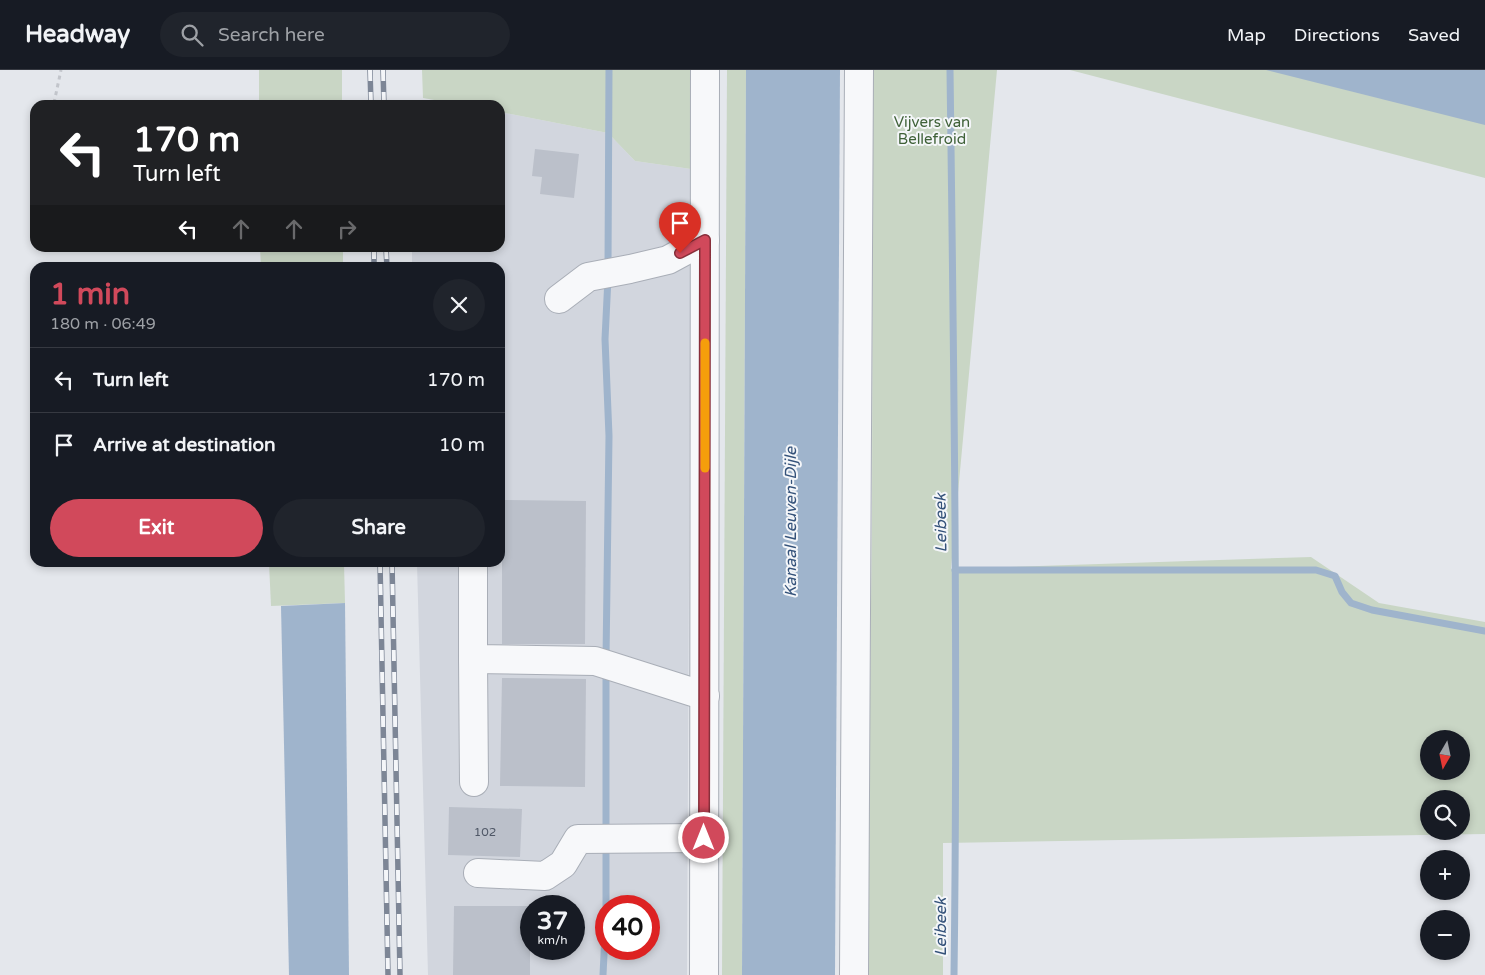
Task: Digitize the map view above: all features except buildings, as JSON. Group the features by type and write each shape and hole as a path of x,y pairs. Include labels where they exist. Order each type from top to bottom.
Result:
{"street":[{"path":"704,975 705,70"},
{"path":"854,975 859,70"},
{"path":"559,299 588,277 668,260 705,240"},
{"path":"473,567 474,782"},
{"path":"473,659 595,661 705,696"},
{"path":"478,873 545,876 563,864 578,839 704,838"}],"path":[{"path":"55,100 61,70"}],"shaded area":[{"path":"505,113 608,133 635,161 691,169 687,975 428,975 417,567 505,567 505,262 412,262 412,252 505,252"}],"green space":[{"path":"259,70 342,70 342,100 259,100"},
{"path":"422,70 691,70 691,169 635,161 608,133 505,113 505,100 434,100 423,98"},
{"path":"727,70 746,70 742,975 722,975"},
{"name":"Vijvers van Bellefroid","path":"873,70 997,70 951,569 1311,557 1379,603 1485,622 1485,834 1470,834 1470,790 1420,790 1420,835 943,843 943,975 867,975 872,510"},
{"path":"1070,70 1485,70 1485,178"},
{"path":"260,252 343,252 343,262 261,262"},
{"path":"269,567 344,567 345,603 271,606"}],"water":[{"name":"Kanaal Leuven-Dijle","path":"746,70 840,70 835,975 742,975"},
{"path":"1266,70 1485,70 1485,125"},
{"path":"345,603 349,975 289,975 281,606"}],"waterway":[{"path":"608,267 609,70"},
{"name":"Leibeek","path":"950,70 956,636 954,975"},
{"path":"606,659 609,436 605,339 608,278"},
{"path":"955,570 1316,570 1335,576 1342,592 1351,603 1372,610 1485,631"},
{"path":"606,670 606,834"},
{"path":"606,845 606,895"},
{"path":"603,975 604,960"}],"railway":[{"path":"370,70 371,100"},
{"path":"383,70 384,100"},
{"path":"374,252 374,262"},
{"path":"386,252 387,262"},
{"path":"380,567 388,975"},
{"path":"392,567 400,975"}],"slow traffic":[{"path":"705,343 705,468"}],"route":[{"path":"680,253 705,240 704,838"}]}
